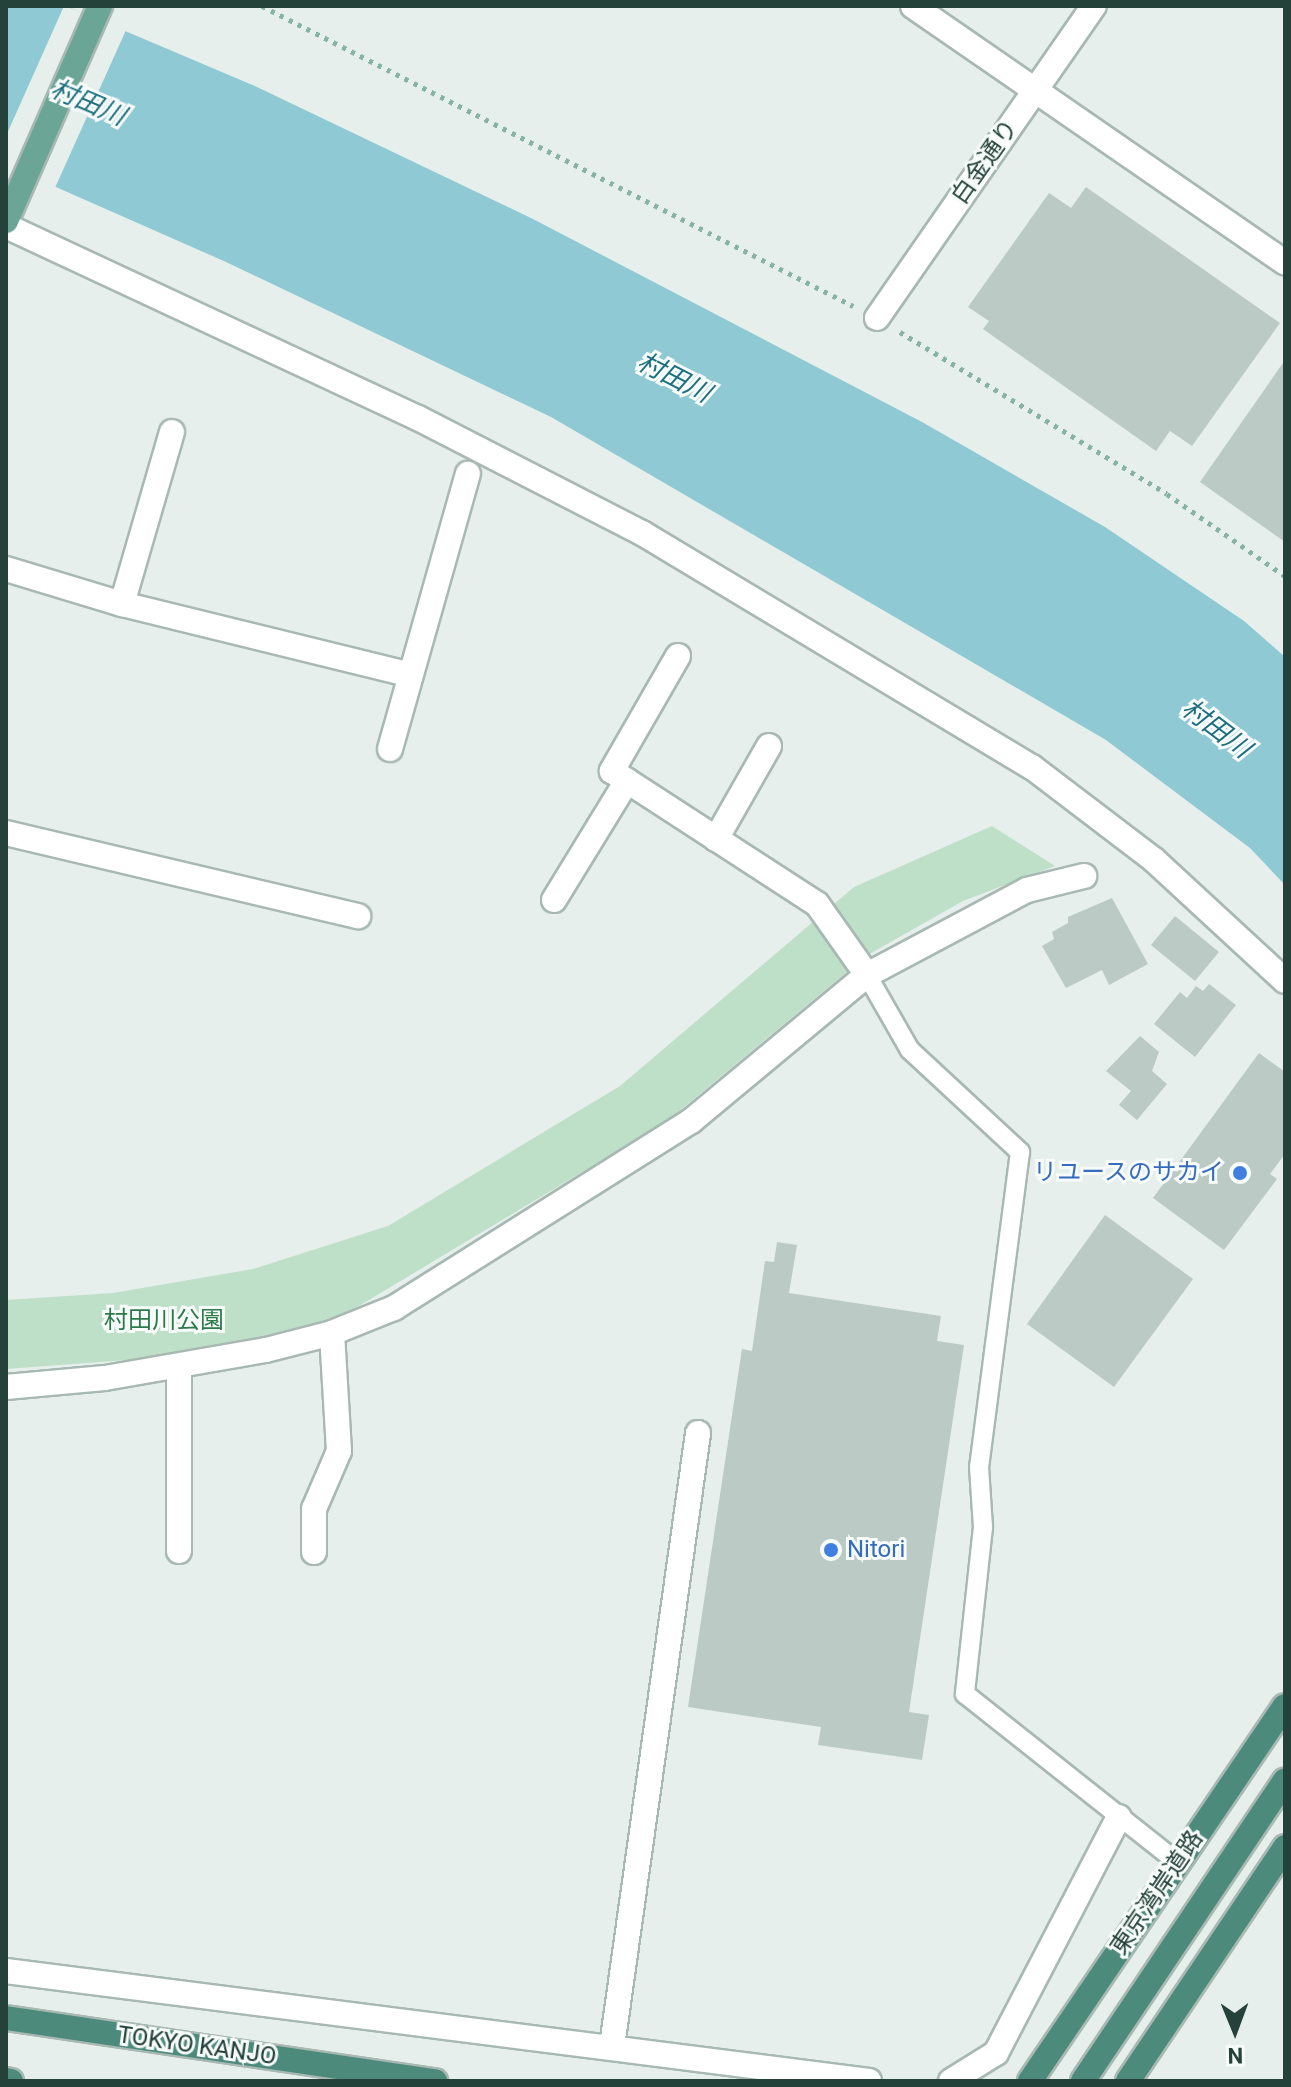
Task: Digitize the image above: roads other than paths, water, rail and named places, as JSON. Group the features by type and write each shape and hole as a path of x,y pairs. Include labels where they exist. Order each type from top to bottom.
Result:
{"highway":[{"name":"東京湾岸道路","path":"1030,2081 1285,1706"},
{"path":"1083,2081 1285,1780"},
{"path":"1128,2081 1285,1847"},
{"name":"TOKYO KANJO","path":"6,2018 435,2081"}],"main road":[{"path":"7,220 100,6"}],"street":[{"path":"913,6 1285,263"},
{"name":"白金通り","path":"877,318 1094,6"},
{"path":"7,220 418,418 642,533 1032,767 1154,860 1285,981"},
{"path":"122,604 172,432"},
{"path":"390,749 468,474"},
{"path":"6,569 122,604 410,675"},
{"path":"678,656 612,771 817,904 867,975"},
{"path":"716,839 769,746"},
{"path":"554,900 627,781"},
{"path":"6,833 358,916"},
{"path":"6,1387 179,1366 332,1333 394,1308 691,1121 867,975 1027,890 1084,876"},
{"path":"314,1552 314,1509 339,1451 332,1333"},
{"path":"179,1366 179,1551"},
{"path":"612,2046 698,1433"},
{"path":"951,2081 996,2053 1119,1817"},
{"path":"6,1971 869,2081"}],"lane":[{"path":"867,975 910,1050 1020,1152 979,1467 983,1527 965,1694 1177,1862"}],"water":[{"name":"村田川","path":"6,6 66,6 257,87 533,219 922,422 1105,527 1244,621 1285,657 1285,885 1250,848 1106,740 551,417 226,262 6,165"}],"place":[{"name":"リユースのサカイ","path":"1240,1173"},
{"name":"Nitori","path":"831,1550"}],"park label":[{"name":"村田川公園","path":"164,1321"}]}
